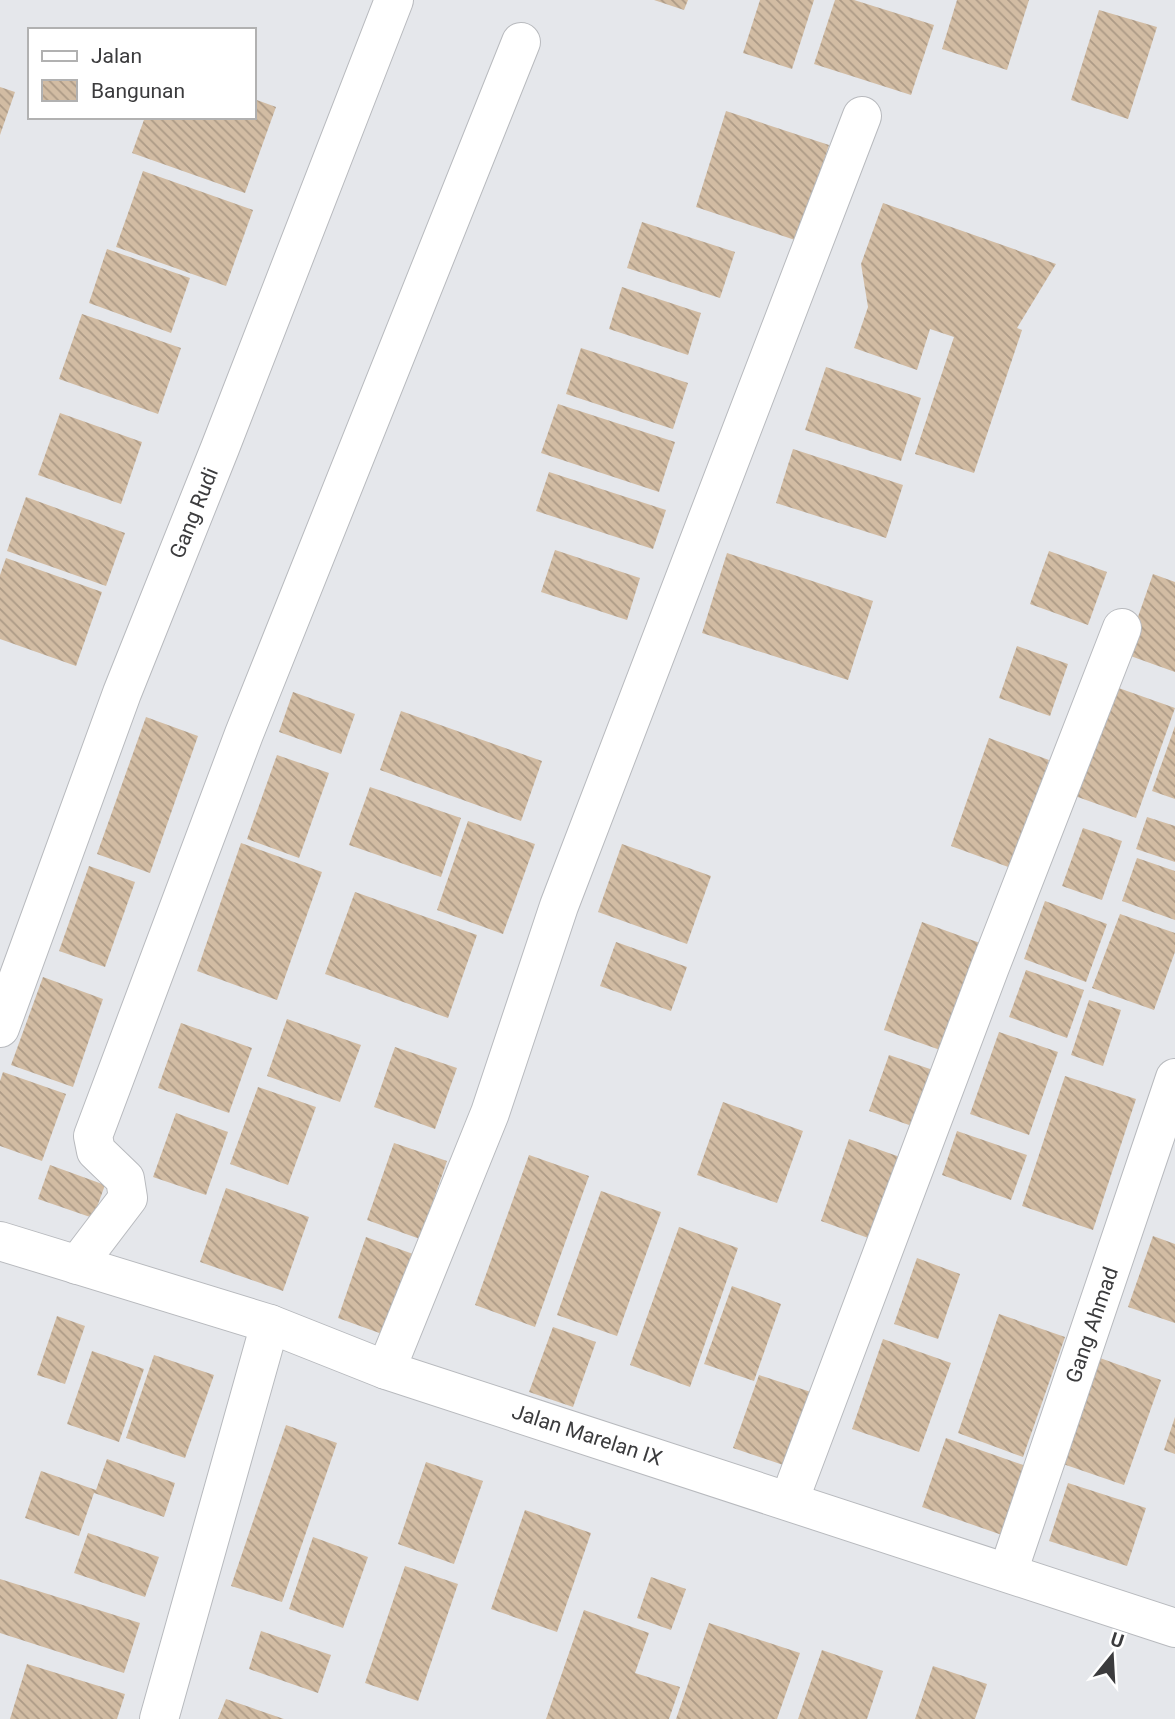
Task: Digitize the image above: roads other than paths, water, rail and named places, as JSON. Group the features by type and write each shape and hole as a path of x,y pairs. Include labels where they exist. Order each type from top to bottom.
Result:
{"street":[{"name":"Gang Rudi","path":"0,1028 122,693 394,0"},
{"path":"77,1265 128,1198 125,1179 96,1152 93,1136 244,734 521,42"},
{"path":"386,1370 491,1113 559,906 862,116"},
{"path":"789,1500 980,993 1122,628"},
{"name":"Gang Ahmad","path":"1008,1572 1175,1078"},
{"name":"Jalan Marelan IX","path":"0,1241 270,1324 386,1370 1175,1628"},
{"path":"159,1719 270,1324"}]}
